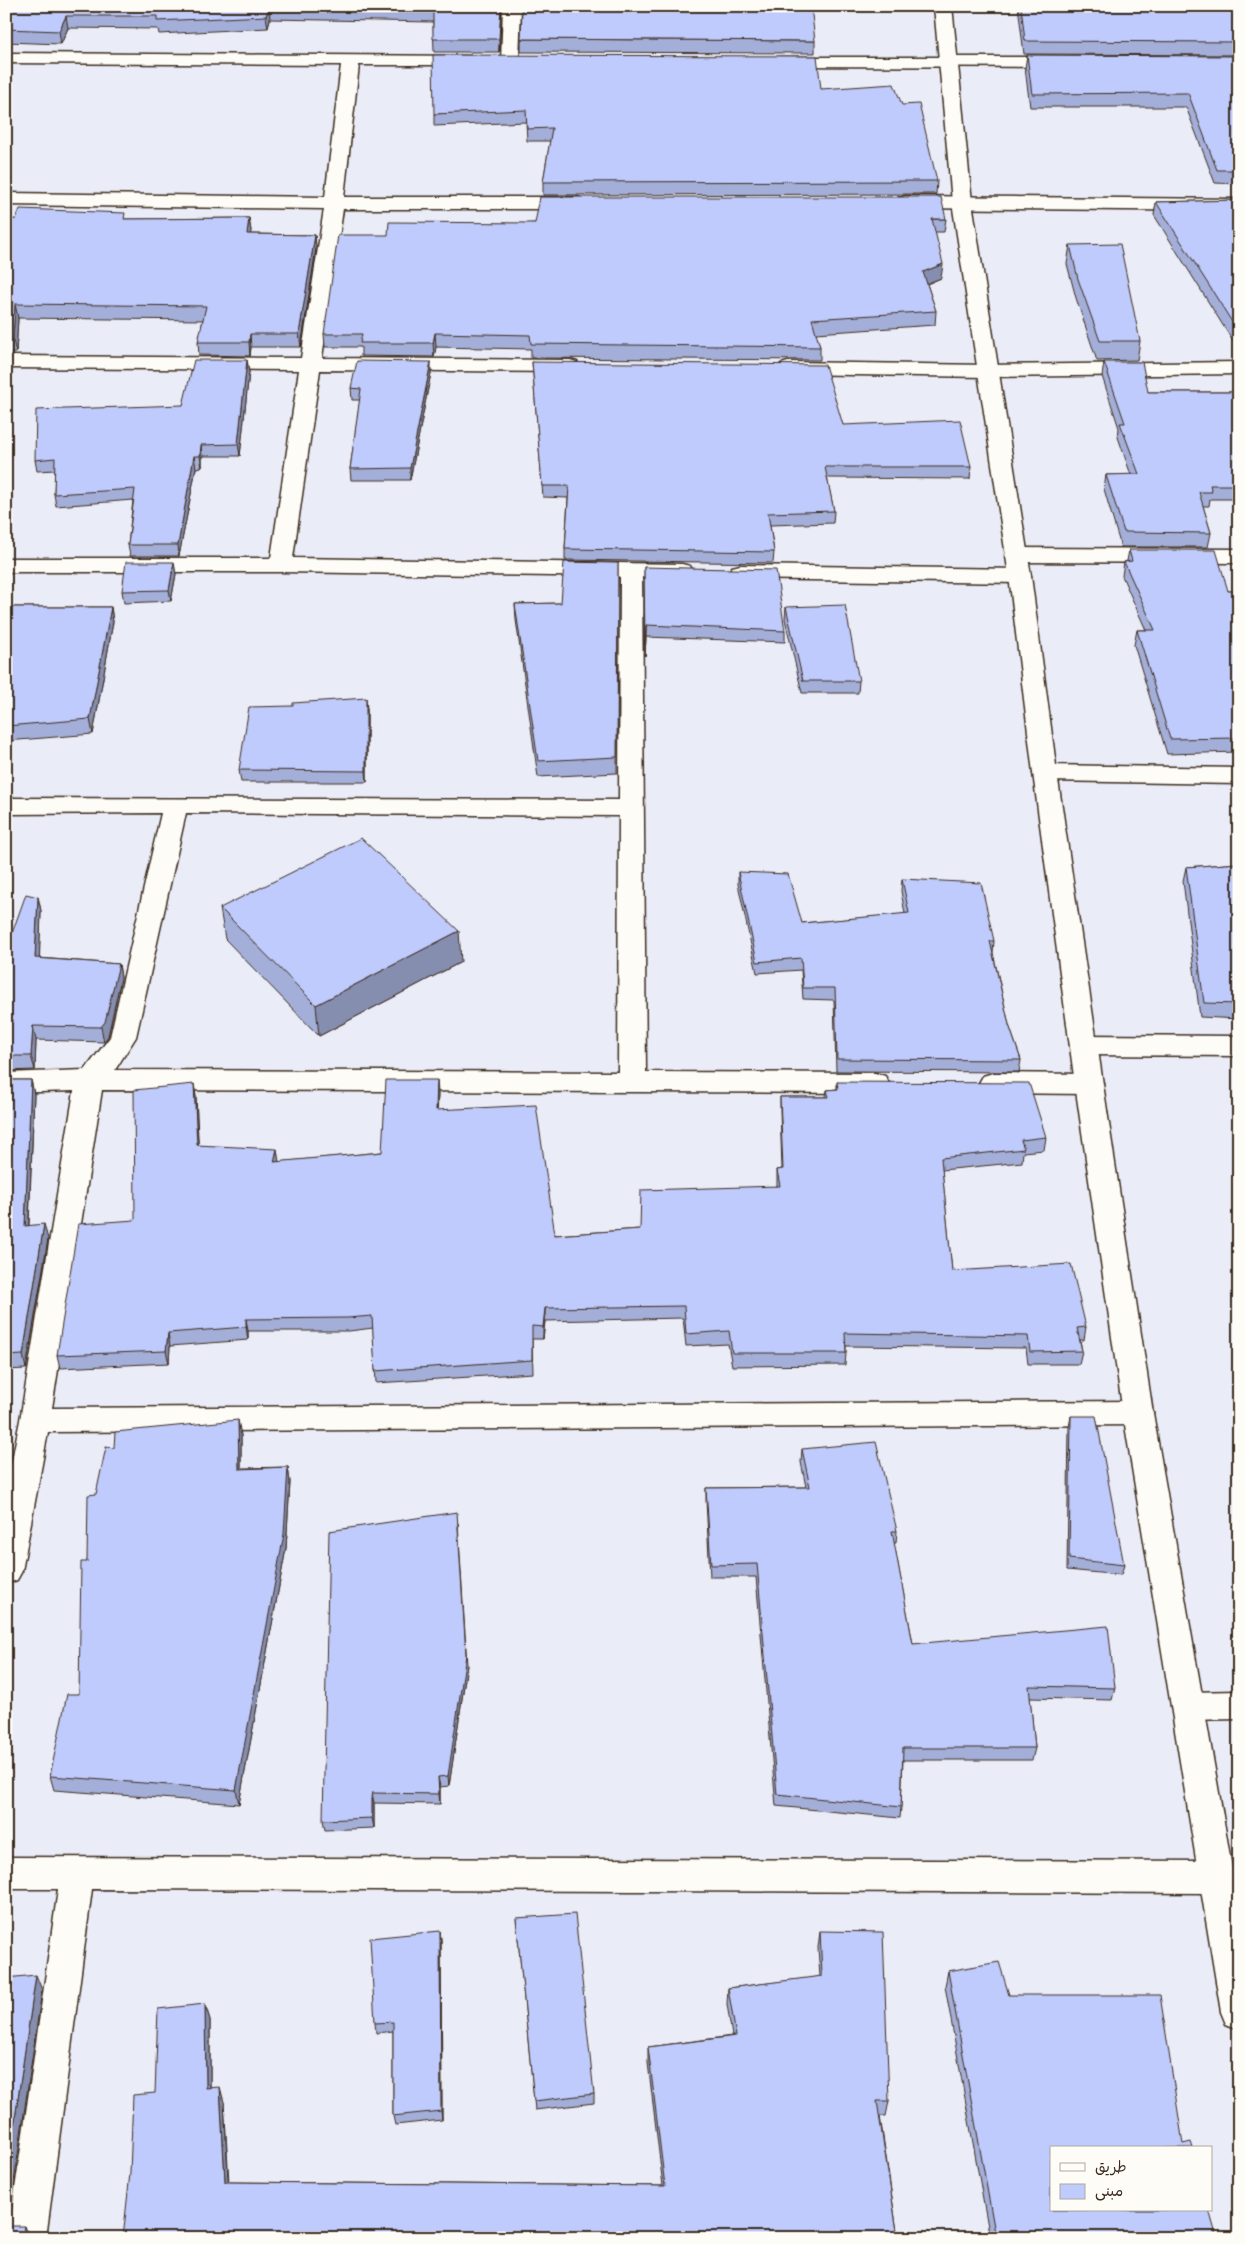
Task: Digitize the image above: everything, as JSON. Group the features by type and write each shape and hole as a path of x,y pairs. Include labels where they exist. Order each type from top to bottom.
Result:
{"street":[{"path":"510,60 512,6"},
{"path":"942,6 950,62 962,202 1018,565 1083,1045 1138,1413 1237,1995"},
{"path":"6,58 529,61"},
{"path":"281,565 334,203 350,60"},
{"path":"764,62 1079,62"},
{"path":"6,199 334,203 593,203"},
{"path":"882,202 1239,205"},
{"path":"6,362 590,366"},
{"path":"769,368 987,370 1239,368"},
{"path":"6,565 281,565 711,571 1018,565 1239,556"},
{"path":"631,570 632,1081"},
{"path":"1045,773 1239,776"},
{"path":"6,806 175,804 631,808"},
{"path":"6,1571 35,1420 85,1106 92,1080 118,1048 123,1037 175,804"},
{"path":"1083,1045 1239,1046"},
{"path":"6,1083 92,1080 900,1083"},
{"path":"970,1083 1089,1084"},
{"path":"35,1420 1138,1413"},
{"path":"1187,1706 1239,1705"},
{"path":"6,1873 1216,1877"},
{"path":"27,2238 77,1874"}],"building":[{"path":"6,6 501,6 499,39 433,39 433,9 269,7 266,16 157,21 157,16 66,16 59,31 6,29"},
{"path":"522,6 811,6 815,41 521,39"},
{"path":"1021,6 1239,6 1239,42 1025,41"},
{"path":"433,55 817,56 821,89 894,84 902,105 919,104 937,181 543,182 552,128 527,129 526,110 434,114"},
{"path":"1027,55 1239,56 1239,170 1217,170 1188,93 1032,94"},
{"path":"540,197 941,197 946,219 932,219 943,264 923,272 936,311 812,319 820,347 531,344 530,335 435,333 433,343 360,343 362,334 324,334 338,235 388,235 389,222 535,223"},
{"path":"1239,200 1239,333 1156,202"},
{"path":"20,209 125,213 124,219 249,218 247,234 315,235 299,334 250,334 249,342 198,342 206,306 15,304 13,340 6,340 6,220 16,219"},
{"path":"1120,244 1140,341 1100,341 1078,279 1070,245"},
{"path":"194,360 247,360 238,444 201,445 200,456 194,456 178,545 128,545 135,489 54,494 55,458 35,460 36,410 183,405"},
{"path":"357,361 431,362 410,468 350,469 361,389 351,388"},
{"path":"532,362 825,365 843,425 960,420 971,467 825,467 834,511 768,513 774,552 565,549 569,486 542,486"},
{"path":"1104,362 1142,362 1148,392 1239,392 1239,485 1210,485 1212,492 1199,492 1211,533 1124,532 1106,475 1139,474 1120,423 1125,423"},
{"path":"1129,550 1216,550 1228,591 1239,591 1239,738 1170,739 1137,630 1155,630 1124,562 1132,561"},
{"path":"126,562 174,562 169,590 122,591"},
{"path":"564,562 618,563 617,757 538,761 515,604 561,603"},
{"path":"644,567 776,570 785,631 646,625 645,645"},
{"path":"845,605 859,681 803,681 786,607"},
{"path":"6,607 111,607 90,719 6,726"},
{"path":"366,698 366,771 239,770 249,707 293,706 293,703"},
{"path":"361,838 459,931 316,1005 220,908"},
{"path":"1239,863 1239,1004 1204,1003 1186,867"},
{"path":"738,872 788,874 802,923 909,913 902,879 981,883 994,941 990,941 1009,1025 1021,1060 837,1059 835,988 803,988 801,958 757,962"},
{"path":"26,894 38,897 35,958 119,964 105,1022 101,1027 33,1026 31,1056 6,1056 6,950"},
{"path":"6,1080 31,1080 25,1226 44,1224 23,1355 6,1356"},
{"path":"386,1080 437,1080 436,1110 536,1105 555,1235 640,1229 641,1190 780,1186 777,1170 783,1169 780,1097 829,1097 827,1090 838,1089 837,1082 1029,1083 1046,1137 1021,1140 1024,1149 941,1158 952,1271 1071,1264 1086,1327 1077,1328 1082,1351 1030,1352 1028,1336 845,1333 846,1353 732,1353 729,1331 686,1334 684,1306 545,1308 543,1327 532,1326 532,1360 375,1371 372,1316 246,1319 246,1327 168,1333 166,1351 57,1355 78,1224 135,1220 134,1090 194,1084 197,1145 277,1149 274,1162 382,1152"},
{"path":"1071,1416 1096,1416 1124,1565 1069,1559"},
{"path":"238,1420 239,1469 288,1467 284,1534 236,1790 50,1776 67,1694 79,1694 81,1562 87,1562 88,1495 96,1494 106,1447 114,1448 115,1432"},
{"path":"876,1442 897,1531 892,1531 913,1644 1108,1626 1115,1688 1029,1686 1035,1748 903,1748 901,1807 777,1794 757,1564 711,1565 706,1488 810,1487 802,1449"},
{"path":"457,1512 466,1655 448,1776 438,1777 439,1794 372,1793 372,1818 323,1820 329,1531"},
{"path":"575,1914 594,2094 534,2101 516,1918"},
{"path":"440,1931 441,2111 393,2116 393,2022 375,2023 370,1938"},
{"path":"820,1931 883,1932 889,2101 877,2101 898,2238 123,2238 130,2173 133,2095 155,2093 158,2009 205,2004 206,2088 220,2087 225,2182 665,2186 648,2047 736,2036 728,1988 822,1976"},
{"path":"999,1962 1009,1995 1160,1995 1183,2144 1191,2142 1192,2146 1050,2146 1050,2212 1210,2212 1217,2238 996,2238 948,1971"},
{"path":"36,1975 6,2180 6,1978"},
{"path":"6,2226 25,2226 23,2238 6,2238"}]}
